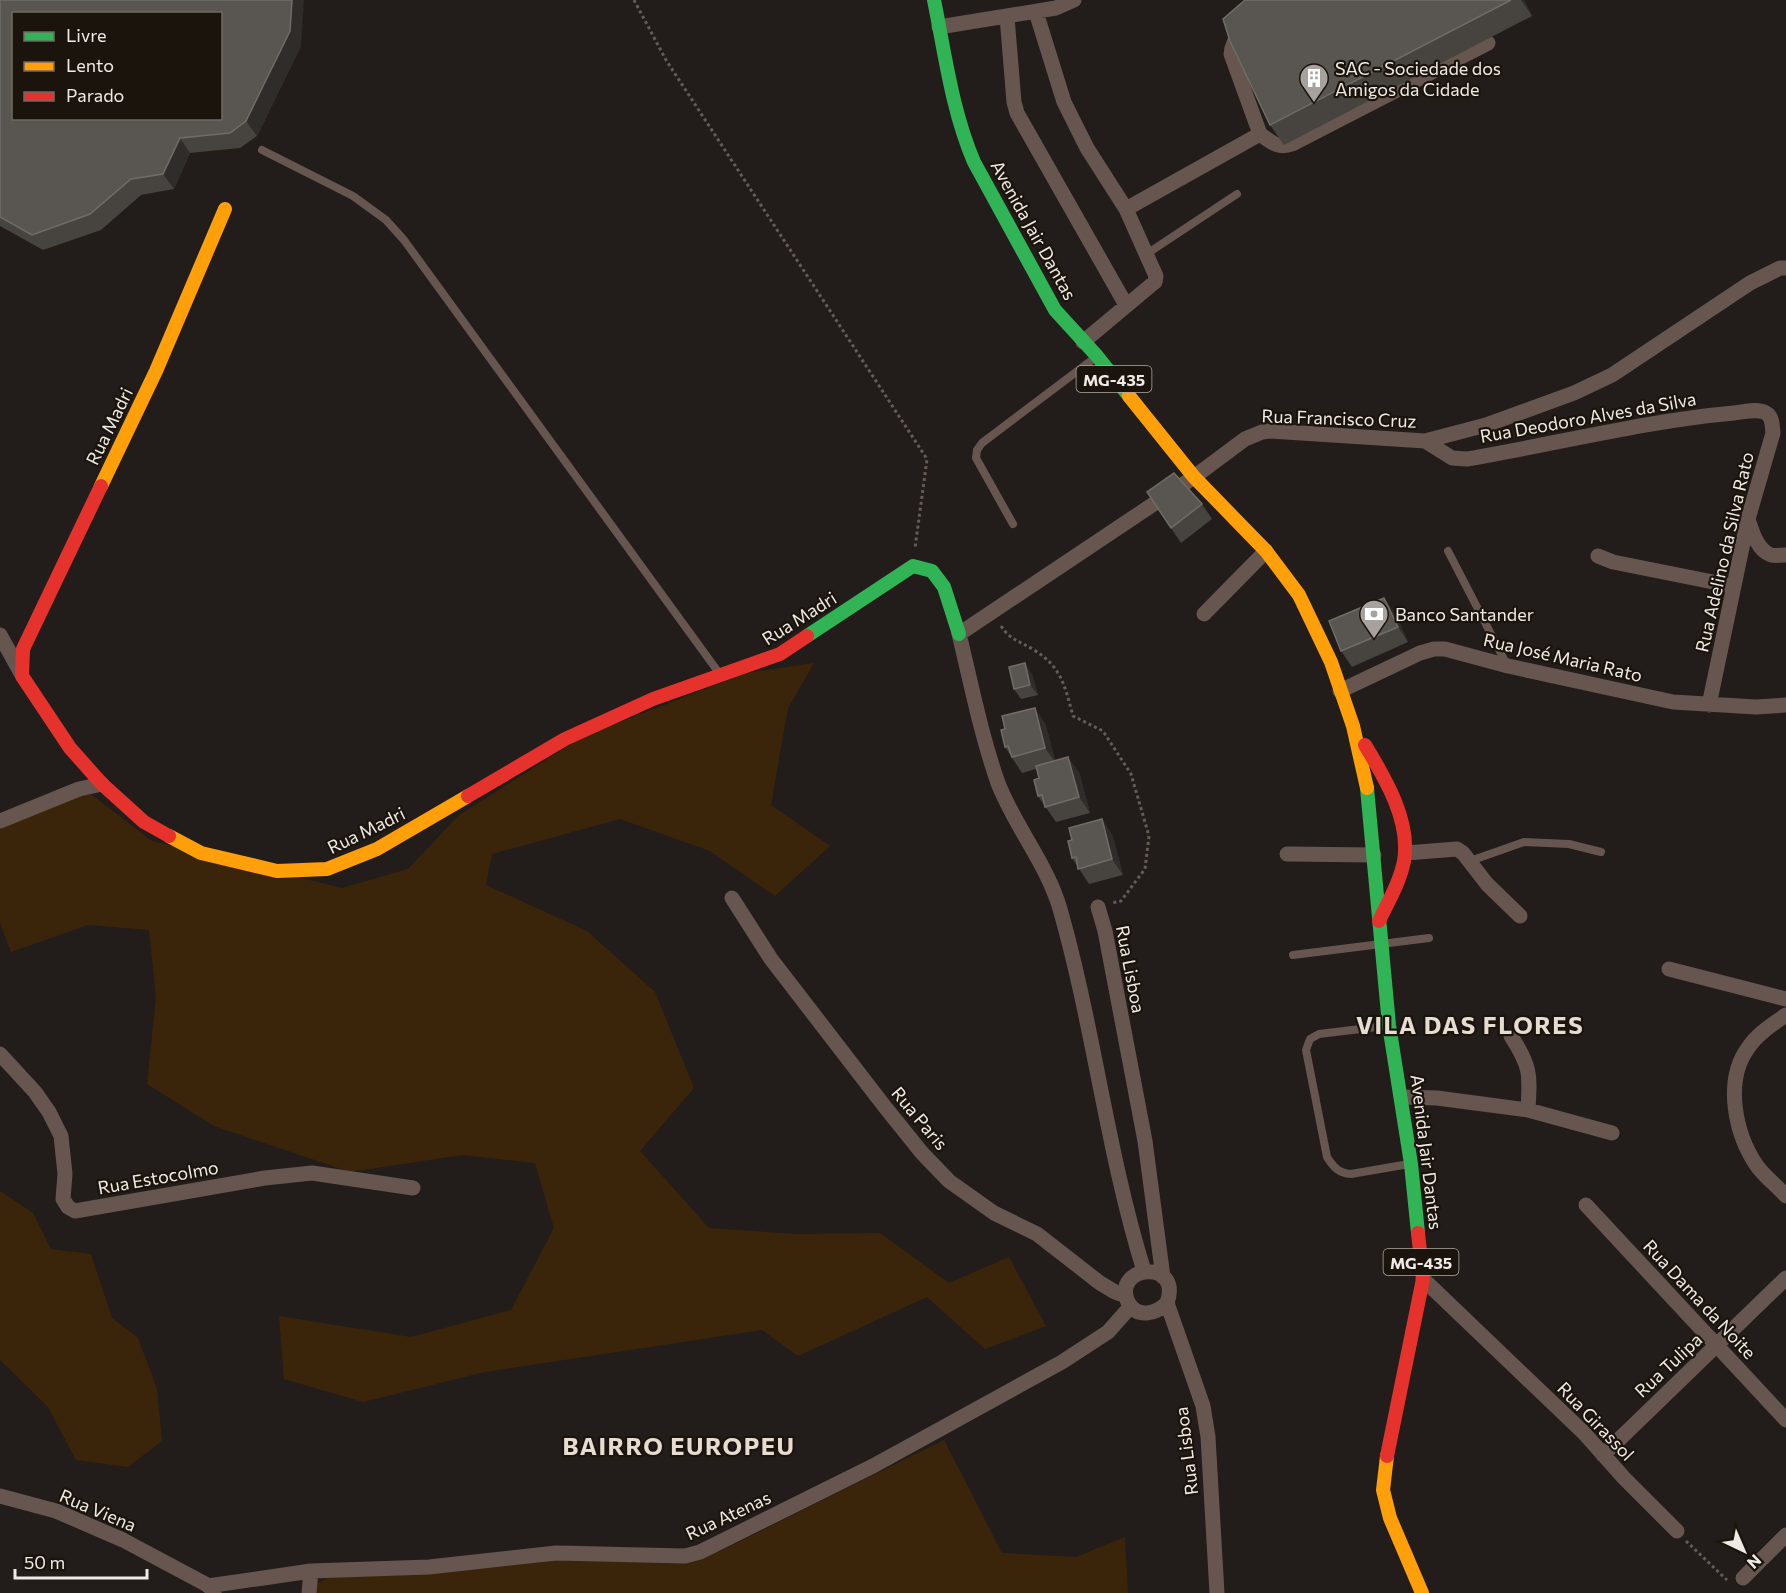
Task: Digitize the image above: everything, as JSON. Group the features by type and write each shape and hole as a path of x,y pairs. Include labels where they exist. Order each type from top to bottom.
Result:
{"main road":[{"name":"Avenida Jair Dantas","path":"934,0 961,129 974,162 1055,310 1097,356 1194,477 1266,551 1299,595 1331,662 1353,726 1370,807 1380,945 1389,1025 1402,1097 1423,1279 1387,1454 1383,1490 1390,1518 1422,1593"},
{"name":"Rua Madri","path":"225,209 156,371 23,649 22,676 70,748 102,784 144,822 201,853 277,871 327,869 377,849 564,739 653,699 780,654 913,566"},
{"path":"913,566 932,571 944,587 959,634"},
{"name":"Avenida Jair Dantas","path":"1353,726 1380,769 1392,797 1401,823 1406,853 1398,880 1378,923"}],"street":[{"path":"939,27 1036,12 1056,8 1074,0"},
{"path":"1272,0 1236,38 1231,54 1260,134 1280,147 1292,144 1488,43"},
{"path":"1036,12 1064,102 1087,148 1126,209 1148,253 1157,279 1083,342"},
{"path":"1006,17 1017,113 1126,305"},
{"path":"1126,209 1260,134"},
{"path":"1425,441 1486,425 1574,393 1612,375 1750,283 1780,268 1786,268"},
{"name":"Rua Deodoro Alves da Silva","path":"1425,441 1452,458 1467,459 1693,416 1763,411"},
{"name":"Rua Adelino da Silva Rato","path":"1708,705 1748,519 1773,433 1772,422 1763,411"},
{"name":"Rua Francisco Cruz","path":"1194,477 1245,439 1262,432 1425,441"},
{"path":"1144,1271 1122,1188 1059,906 1043,868 999,783 959,634 1194,477"},
{"path":"1748,519 1754,536 1762,548 1771,555 1786,555"},
{"path":"1204,614 1266,551"},
{"path":"1598,556 1613,562 1733,586"},
{"path":"0,635 22,676"},
{"name":"Rua José Maria Rato","path":"1340,691 1420,653 1434,649 1673,702 1708,705 1786,705"},
{"path":"0,822 79,789 102,784"},
{"path":"1406,853 1457,849 1470,861 1487,884 1520,916"},
{"path":"1287,854 1374,855"},
{"name":"Rua Paris","path":"732,898 778,969 922,1153 949,1181 994,1214 1037,1234 1100,1283 1129,1301"},
{"name":"Rua Lisboa","path":"1098,907 1105,931 1145,1141 1163,1276 1169,1289 1167,1303 1203,1406 1217,1593"},
{"path":"1669,969 1786,999"},
{"path":"1786,1014 1768,1027 1748,1047 1738,1067 1735,1088 1737,1119 1745,1144 1758,1167 1786,1196"},
{"path":"1511,1036 1528,1068 1528,1110"},
{"name":"Rua Estocolmo","path":"0,1054 35,1092 49,1112 61,1136 65,1174 63,1199 68,1207 75,1211 266,1178 312,1173 413,1188"},
{"path":"1402,1097 1437,1098 1528,1110 1612,1133"},
{"name":"Rua Dama da Noite","path":"1586,1205 1786,1420"},
{"path":"1163,1276 1144,1271 1130,1280 1126,1288 1129,1301 1140,1312 1150,1314 1160,1311 1167,1303"},
{"name":"Rua Tulipa","path":"1603,1455 1786,1278"},
{"name":"Rua Girassol","path":"1423,1279 1584,1432 1603,1455 1677,1531"},
{"name":"Rua Atenas","path":"208,1586 311,1571 429,1567 556,1553 686,1556 700,1552 873,1466 1062,1362 1108,1332 1129,1301"},
{"name":"Rua Viena","path":"0,1496 56,1511 123,1540 224,1593"},
{"path":"1743,1578 1786,1535"},
{"path":"309,1593 311,1571"}],"lane":[{"path":"262,150 353,196 386,220 398,233 720,674"},
{"path":"1148,253 1237,194"},
{"path":"1013,524 976,458 977,450 982,443 1097,356"},
{"path":"1448,551 1508,666"},
{"path":"1470,861 1524,842 1569,844 1601,852"},
{"path":"1293,955 1429,938"},
{"path":"1389,1025 1319,1034 1310,1039 1306,1050 1327,1157 1334,1168 1352,1174 1410,1164"}],"path":[{"path":"634,0 666,60 927,459 913,566"},
{"name":"Rua Lisboa","path":"992,611 1008,636 1036,651 1060,673 1073,716 1102,731 1131,774 1149,836 1145,869 1121,901 1098,907"},
{"path":"1677,1531 1722,1577 1732,1582 1743,1578"}],"shaded area":[{"path":"814,663 788,708 771,805 830,846 775,896 710,851 620,819 492,854 486,885 587,931 655,992 694,1088 640,1151 709,1228 796,1234 880,1233 949,1283 1009,1257 1046,1326 985,1349 927,1297 798,1356 762,1330 485,1372 363,1402 284,1379 279,1316 411,1337 511,1310 554,1228 535,1163 462,1155 350,1172 214,1126 147,1084 156,998 149,930 88,925 11,952 0,923 0,822 79,785 152,841 342,888 408,869 458,816 582,737 746,673"},
{"path":"0,1191 33,1213 51,1249 91,1254 112,1318 138,1338 157,1389 162,1441 128,1467 76,1460 48,1407 0,1360"},
{"path":"944,1440 1002,1553 1076,1557 1125,1537 1128,1593 315,1593 313,1586 341,1570 436,1564 568,1545 718,1552"}],"building":[{"path":"0,0 292,0 290,31 246,121 230,133 180,138 163,174 131,179 90,214 32,235 0,217"},
{"name":"SAC - Sociedade dos Amigos da Cidade","path":"1245,0 1511,0 1270,125 1230,41 1223,19"},
{"path":"1174,473 1202,504 1171,528 1147,492"},
{"path":"1384,598 1398,627 1341,651 1329,621"},
{"path":"1025,663 1030,685 1014,689 1009,667"},
{"path":"1035,708 1045,748 1012,757 1008,746 1005,747 1001,730 1005,729 1002,716"},
{"path":"1068,757 1079,797 1045,807 1042,795 1038,796 1034,780 1039,778 1036,766"},
{"path":"1102,819 1112,859 1078,869 1076,857 1072,858 1068,841 1072,840 1069,828"}],"traffic: fast":[{"path":"934,0 955,103 974,162 1055,310 1097,356 1129,396"},
{"path":"807,636 913,566 932,571 944,587 959,634"},
{"path":"1367,788 1389,1025 1411,1164 1418,1233"}],"traffic: slow":[{"path":"101,486 156,371 225,209"},
{"path":"1129,396 1194,477 1266,551 1299,595 1331,662 1353,726 1367,788"},
{"path":"169,836 201,853 277,871 327,869 377,849 468,796"},
{"path":"1387,1456 1383,1490 1390,1518 1422,1593"}],"traffic: jam":[{"path":"101,486 23,649 22,676 70,748 102,784 144,822 169,836"},
{"path":"468,796 565,739 653,699 780,654 807,636"},
{"path":"1365,745 1395,800 1404,831 1404,861 1400,877 1379,921"},
{"path":"1387,1456 1423,1279 1418,1233"}],"place":[{"name":"SAC - Sociedade dos Amigos da Cidade","path":"1314,104"},
{"name":"Banco Santander","path":"1374,640"}],"district":[{"name":"VILA DAS FLORES","path":"1470,1024"},
{"name":"BAIRRO EUROPEU","path":"679,1445"}]}
